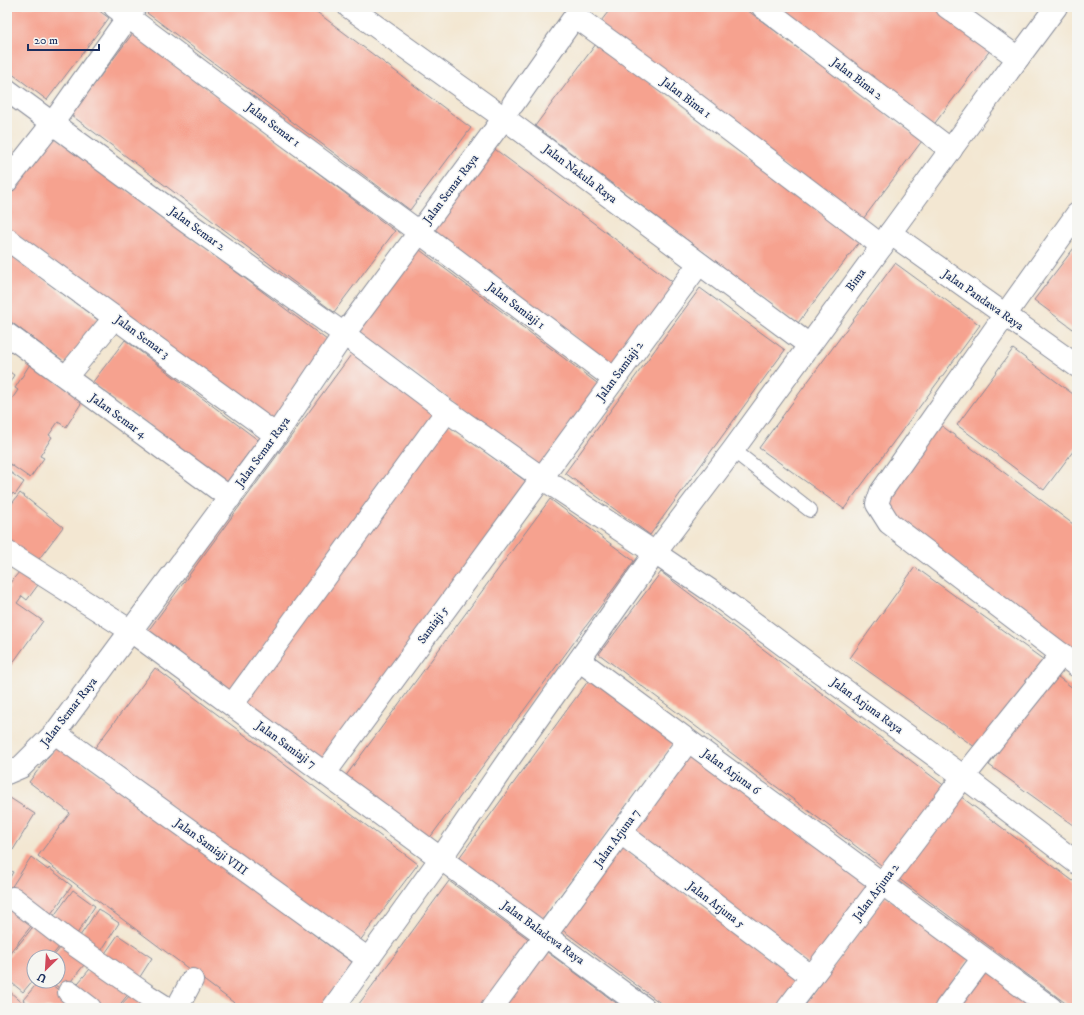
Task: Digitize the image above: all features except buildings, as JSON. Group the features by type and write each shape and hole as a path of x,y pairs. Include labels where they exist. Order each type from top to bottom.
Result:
{"street":[{"name":"Jalan Nakula Raya","path":"349,7 509,111 699,264 809,345"},
{"name":"Jalan Bima 2","path":"763,7 951,150"},
{"path":"947,7 1018,58"},
{"name":"Bima","path":"333,1008 441,858 655,552 733,450 1056,7"},
{"path":"7,181 52,124 126,10"},
{"name":"Jalan Semar 1","path":"126,10 274,126 419,232"},
{"name":"Jalan Bima 1","path":"509,111 578,11 674,88 886,239"},
{"name":"Jalan Semar 2","path":"7,90 195,228 344,334 447,411 542,478"},
{"name":"Jalan Semar Raya","path":"7,773 22,767 55,733 276,436 344,334 509,111"},
{"path":"1069,660 889,523 877,504 881,492 1077,214"},
{"name":"Jalan Samiaji 1","path":"419,232 614,379"},
{"name":"Jalan Semar 3","path":"7,239 276,436"},
{"name":"Jalan Pandawa Raya","path":"886,239 1005,315 1077,366"},
{"name":"Jalan Samiaji 2","path":"542,478 699,264"},
{"path":"66,377 115,317"},
{"name":"Jalan Semar 4","path":"7,334 230,498"},
{"path":"232,705 447,411"},
{"name":"Jalan Arjuna Raya","path":"542,478 655,552 711,591 964,777 1077,863"},
{"name":"Samiaji 5","path":"325,773 542,478"},
{"name":"Jalan Samiaji 7","path":"7,552 131,631 441,858"},
{"name":"Jalan Arjuna 6","path":"579,660 1051,1008"},
{"name":"Jalan Arjuna 2","path":"788,1008 964,777 1069,660"},
{"name":"Jalan Samiaji VIII","path":"55,733 368,959"},
{"name":"Jalan Arjuna 7","path":"492,1008 688,741"},
{"name":"Jalan Arjuna 5","path":"621,833 812,976"},
{"name":"Jalan Baladewa Raya","path":"441,858 640,1007"},
{"path":"13,898 66,939 167,1008"},
{"path":"946,1008 983,958"},
{"path":"177,1008 192,980"},
{"path":"69,992 90,1008"}],"lane":[{"path":"733,450 810,510"}]}
